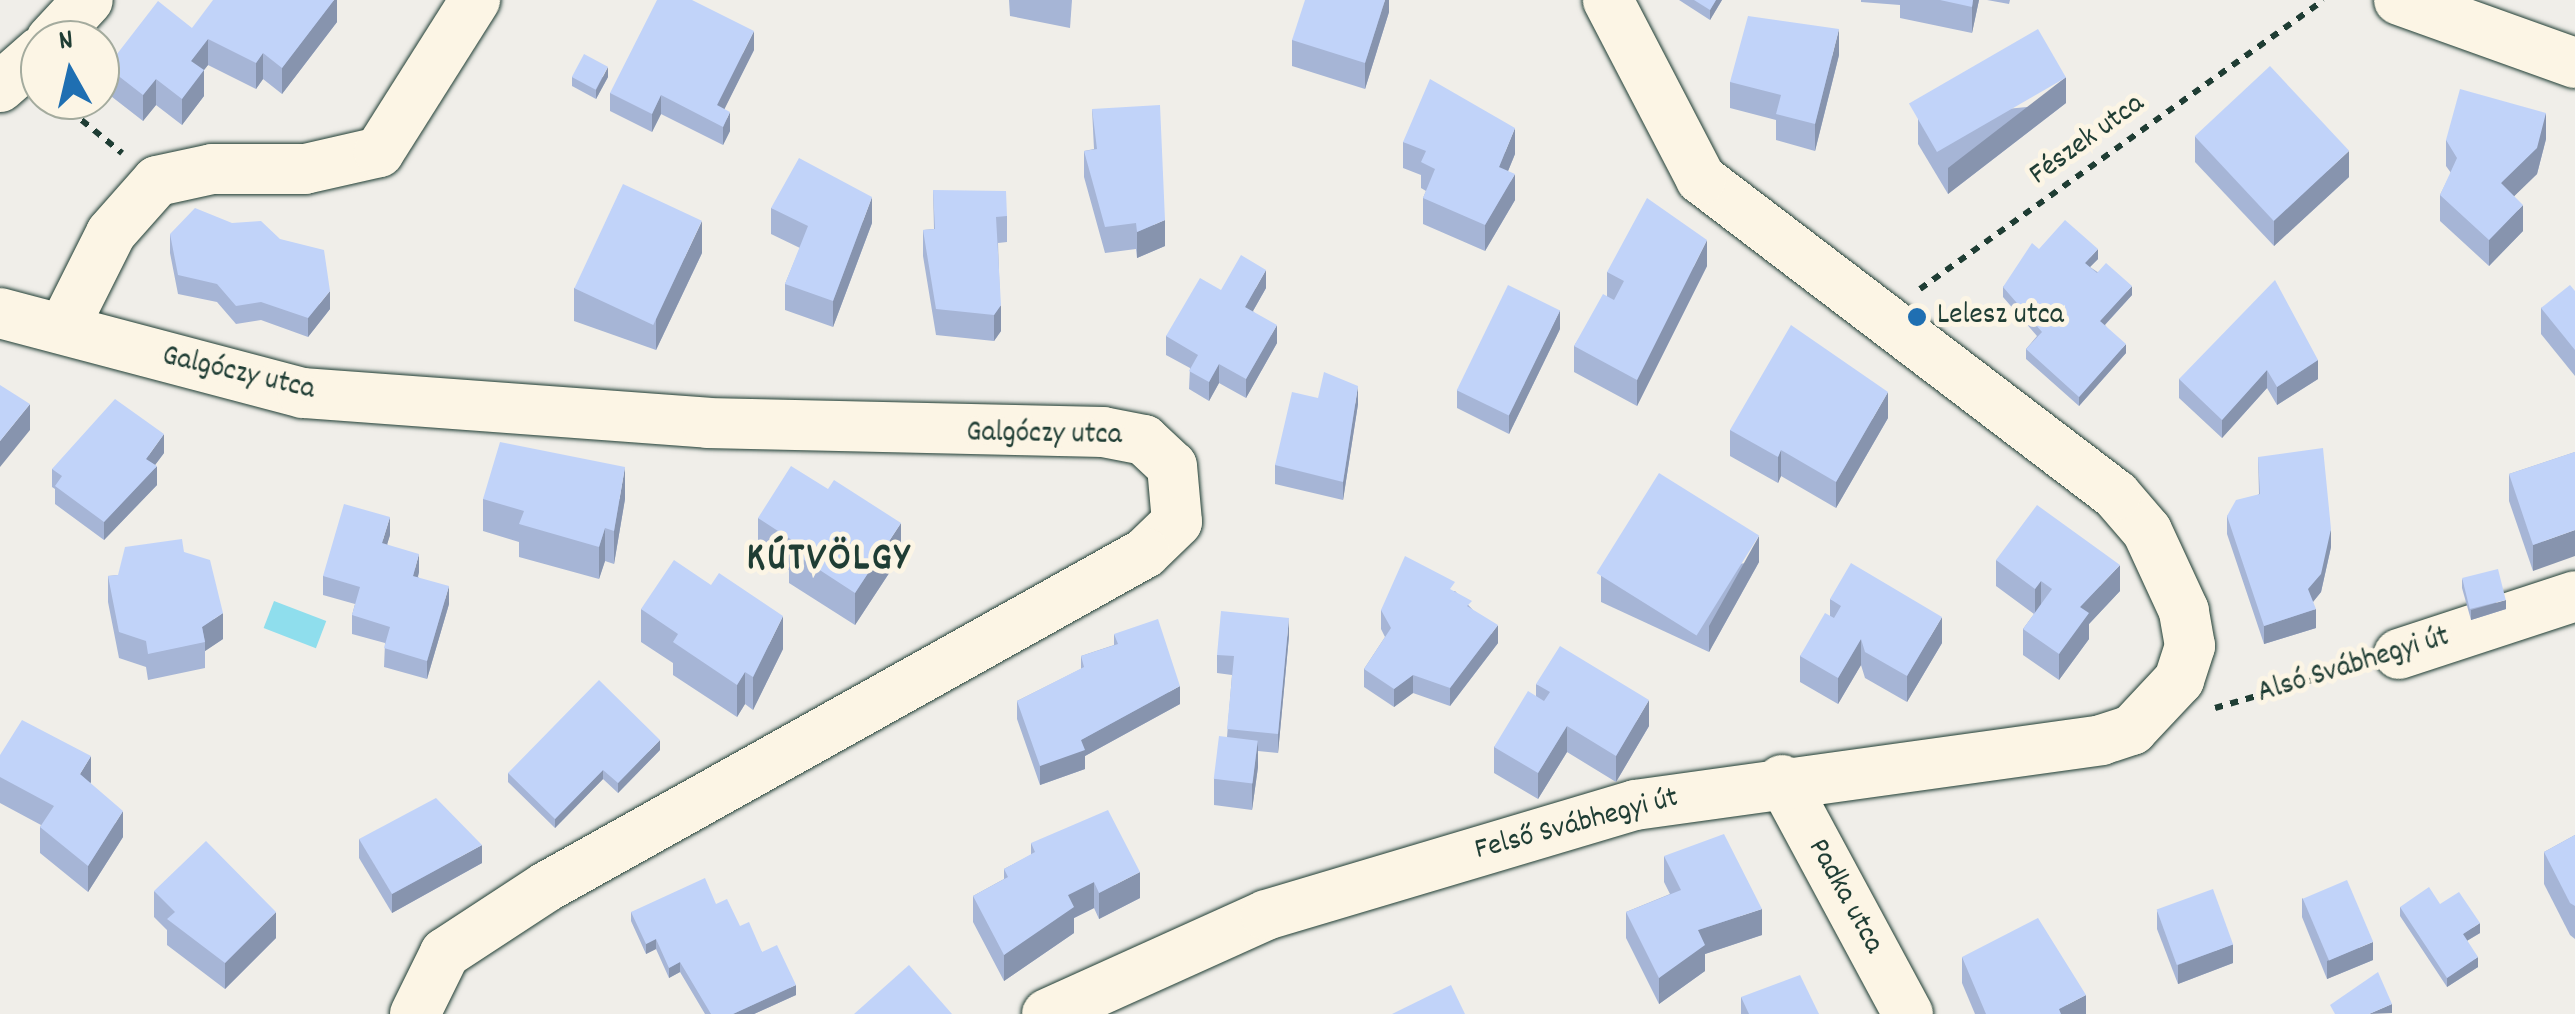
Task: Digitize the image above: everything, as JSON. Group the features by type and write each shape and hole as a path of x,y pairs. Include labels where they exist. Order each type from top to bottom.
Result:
{"street":[{"path":"70,20 88,0"},
{"path":"63,330 110,233 157,181 212,169 305,169 379,152 475,0"},
{"path":"1608,0 1701,179 1879,319"},
{"path":"2399,0 2575,63"},
{"path":"0,88 20,70"},
{"name":"Galgóczy utca","path":"0,313 303,393 689,422 1103,432 1144,440 1172,466 1177,522 1145,553 546,887 445,953 415,1014"},
{"name":"Felső Svábhegyi út","path":"1047,1014 1266,915 1635,805 1782,780 2056,750 2132,730 2179,680 2190,646 2168,566 2147,530 2116,494 1879,319"},
{"name":"Alsó Svábhegyi út","path":"2399,654 2575,596"},
{"name":"Padka utca","path":"1782,780 1908,1014"}],"path":[{"name":"Fészek utca","path":"1879,319 2323,0"},
{"path":"82,120 157,181"},
{"name":"Alsó Svábhegyi út","path":"2204,711 2399,654"}],"water":[{"path":"274,601 326,621 316,648 264,628"}],"building":[{"path":"213,0 334,0 282,68 263,53 256,63 208,39 191,61 204,70 182,99 156,79 143,95 120,77 120,50 158,1 192,28"},
{"path":"657,0 692,0 754,31 717,105 730,112 723,127 661,95 652,114 610,93"},
{"path":"1305,0 1385,0 1365,63 1292,40"},
{"path":"1694,0 1716,0 1710,10"},
{"path":"1940,0 1973,0 1972,7"},
{"path":"1748,16 1839,29 1815,124 1776,114 1781,95 1730,82"},
{"path":"2038,29 2066,77 1937,152 1909,104"},
{"path":"584,54 608,67 596,90 572,77"},
{"path":"2270,66 2349,151 2274,221 2195,136"},
{"path":"1430,79 1515,128 1499,167 1515,174 1485,225 1423,198 1435,169 1421,162 1426,151 1403,142"},
{"path":"2460,89 2546,113 2537,148 2501,183 2523,205 2489,240 2440,195 2457,158 2446,140"},
{"path":"1160,105 1165,220 1137,232 1136,223 1105,227 1084,151 1097,149 1092,109"},
{"path":"799,158 872,197 833,301 785,284 808,226 771,208"},
{"path":"623,184 702,221 653,325 574,288"},
{"path":"933,190 1006,191 1007,216 996,217 1001,305 994,315 936,309 923,230 935,229"},
{"path":"1647,198 1707,240 1637,380 1574,346 1603,294 1614,300 1624,281 1607,272"},
{"path":"195,208 232,223 261,221 280,239 324,250 330,291 308,318 261,302 236,306 217,284 178,275 170,234"},
{"path":"2065,220 2098,249 2085,263 2097,273 2106,263 2132,286 2100,321 2126,344 2079,397 2026,349 2042,332 2003,287 2032,243 2039,249"},
{"path":"1241,255 1266,270 1245,307 1277,325 1246,379 1219,364 1209,382 1189,371 1198,355 1166,336 1200,278 1221,290"},
{"path":"2275,280 2318,360 2277,387 2267,370 2222,420 2179,379"},
{"path":"1508,285 1560,310 1509,416 1457,390"},
{"path":"2570,285 2575,291 2575,350 2541,308"},
{"path":"1791,325 1888,392 1836,482 1781,450 1778,457 1730,430"},
{"path":"1324,372 1358,386 1343,482 1275,465 1292,392 1318,398"},
{"path":"0,385 30,404 0,441"},
{"path":"115,399 164,434 146,459 157,466 104,522 55,486 62,476 52,469"},
{"path":"500,442 625,467 614,531 605,528 599,547 519,524 524,511 483,499"},
{"path":"2323,448 2331,529 2321,574 2308,589 2316,609 2264,626 2227,516 2236,500 2260,494 2258,457"},
{"path":"2575,452 2575,530 2533,545 2509,474"},
{"path":"791,466 828,489 834,480 901,523 855,593 789,550 795,542 758,518"},
{"path":"1659,473 1759,536 1697,636 1596,573"},
{"path":"344,504 390,517 382,543 419,554 413,576 449,586 427,661 384,648 390,627 352,615 360,587 323,576"},
{"path":"2037,505 2120,565 2080,607 2089,613 2059,654 2023,629 2052,589 2041,581 2035,589 1996,560"},
{"path":"182,539 184,552 210,560 223,613 202,627 205,642 148,654 146,641 119,632 108,576 118,575 125,547"},
{"path":"1405,556 1455,582 1450,589 1472,601 1467,606 1498,625 1450,688 1413,675 1394,689 1364,669 1391,628 1381,610"},
{"path":"674,560 711,585 719,573 783,616 753,677 745,672 737,685 673,642 678,634 641,609"},
{"path":"1851,563 1942,617 1907,676 1865,652 1861,639 1838,678 1800,656 1825,613 1834,618 1841,606 1830,599"},
{"path":"2498,569 2506,600 2470,609 2462,578"},
{"path":"1221,611 1289,618 1278,734 1227,729 1234,656 1217,655"},
{"path":"1158,619 1180,686 1081,740 1085,750 1040,766 1017,701 1084,667 1081,656 1118,644 1114,634"},
{"path":"1560,646 1649,700 1616,756 1567,726 1538,773 1494,747 1528,691 1544,701 1550,692 1536,684"},
{"path":"599,680 660,740 618,783 603,770 555,819 508,773"},
{"path":"22,720 91,756 80,774 123,811 88,866 40,827 54,806 0,777 0,755"},
{"path":"1219,736 1258,741 1252,783 1214,779"},
{"path":"436,798 482,845 392,894 359,839"},
{"path":"1108,810 1140,872 1099,893 1094,882 1068,895 1074,907 1004,955 973,896 1008,877 1004,869 1035,852 1031,843"},
{"path":"1724,834 1762,909 1698,930 1705,945 1659,978 1626,912 1681,890 1664,856"},
{"path":"2575,835 2575,906 2544,852"},
{"path":"206,841 276,912 225,963 167,919 175,912 154,891"},
{"path":"705,878 716,904 727,899 740,926 749,922 762,952 777,945 796,985 733,1014 711,1014 680,962 669,968 656,939 646,944 631,912"},
{"path":"2347,880 2373,942 2329,960 2303,899"},
{"path":"2429,887 2440,904 2459,892 2480,923 2463,934 2478,957 2447,978 2400,907"},
{"path":"2213,889 2233,944 2177,965 2157,910"},
{"path":"2038,918 2086,995 2059,1009 2061,1014 1986,1014 1962,957"},
{"path":"909,965 952,1014 854,1014"},
{"path":"2378,972 2392,1004 2369,1014 2335,1014 2330,1005"},
{"path":"1800,975 1819,1014 1749,1014 1741,997"},
{"path":"1451,985 1465,1014 1392,1014"}],"place":[{"name":"Lelesz utca","path":"1917,317"}],"district":[{"name":"KÚTVÖLGY","path":"829,561"}]}
